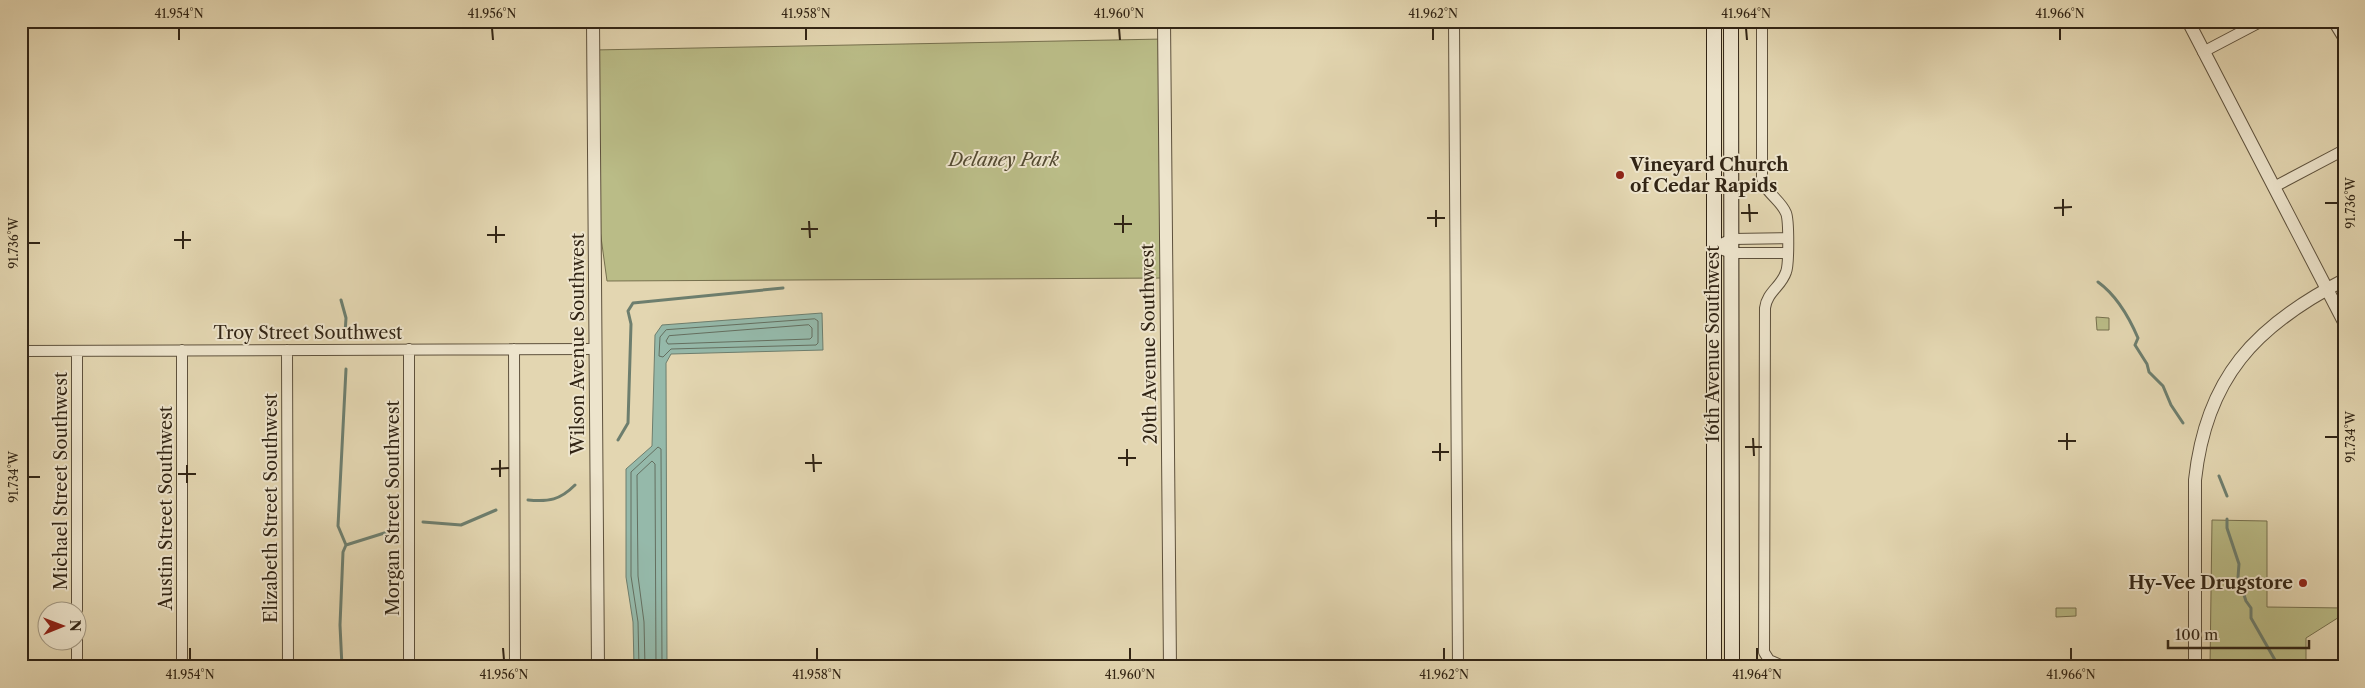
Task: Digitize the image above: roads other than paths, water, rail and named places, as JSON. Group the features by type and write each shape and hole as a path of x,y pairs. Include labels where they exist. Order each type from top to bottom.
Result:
{"main road":[{"name":"16th Avenue Southwest","path":"1714,21 1714,667"},
{"name":"16th Avenue Southwest","path":"1731,21 1732,667"}],"street":[{"name":"Wilson Avenue Southwest","path":"593,21 598,667"},
{"name":"20th Avenue Southwest","path":"1164,21 1170,667"},
{"path":"1454,21 1458,667"},
{"path":"1762,21 1762,178 1764,188 1787,214 1787,270 1782,281 1766,299 1765,308 1764,652 1769,660 1785,667 2015,667"},
{"path":"2188,21 2344,322"},
{"path":"2203,52 2262,21"},
{"path":"2333,21 2344,40"},
{"path":"2274,187 2344,150"},
{"path":"1714,247 1732,239 1787,238"},
{"path":"1714,247 1732,253 1787,253"},
{"path":"2195,667 2195,480 2198,452 2205,426 2222,386 2245,352 2267,328 2285,314 2344,280"},
{"name":"Morgan Street Southwest","path":"409,349 409,667"},
{"path":"514,349 515,667"},
{"name":"Troy Street Southwest","path":"21,351 596,349"},
{"name":"Austin Street Southwest","path":"182,350 182,667"},
{"name":"Elizabeth Street Southwest","path":"287,350 288,667"},
{"name":"Michael Street Southwest","path":"77,351 77,600"},
{"path":"76,667 77,650"}],"water":[{"path":"822,313 823,350 671,354 666,363 667,667 634,667 633,622 626,577 626,469 652,446 655,335 662,325"}],"waterway":[{"path":"2098,282 2111,293 2126,314 2138,338 2135,345 2147,364 2149,372 2163,386 2171,405 2183,423"},
{"path":"618,440 628,423 631,324 628,311 633,303 783,288"},
{"path":"341,300 346,318 345,334"},
{"path":"346,369 338,526 346,545"},
{"path":"2219,476 2227,496"},
{"path":"528,500 542,501 554,499 575,485"},
{"path":"423,522 461,525 496,510"},
{"path":"2227,519 2227,528 2239,564 2238,577 2246,601 2251,608 2251,618 2279,667"},
{"path":"342,667 340,625 343,552 346,545 394,530"},
{"path":"2068,667 2171,664"},
{"path":"2218,664 2253,667"}],"place":[{"name":"Vineyard Church of Cedar Rapids","path":"1620,175"},
{"name":"Hy-Vee Drugstore","path":"2303,583"}],"park label":[{"name":"Delaney Park","path":"1004,160"}]}
